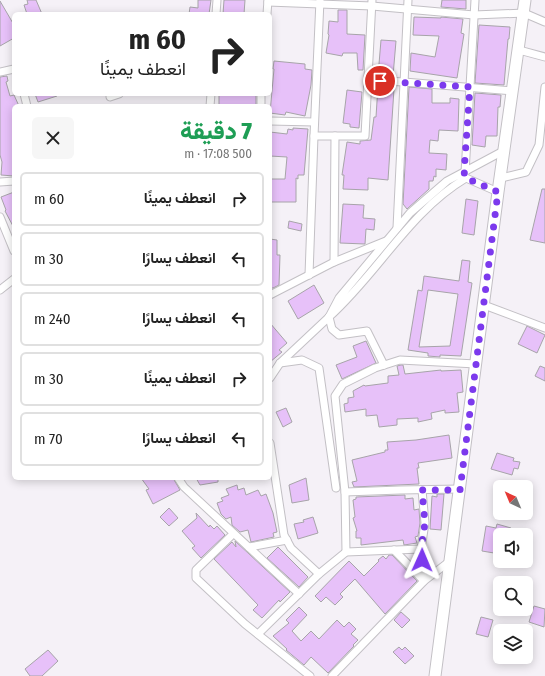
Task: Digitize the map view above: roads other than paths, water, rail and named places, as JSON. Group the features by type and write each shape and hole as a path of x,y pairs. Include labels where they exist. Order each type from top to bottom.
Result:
{"main road":[{"path":"435,676 498,192 525,0"}],"street":[{"path":"216,12 217,0"},
{"path":"397,228 408,0"},
{"path":"465,175 475,0"},
{"path":"267,12 268,1 372,3 407,10 474,15 524,13 545,22"},
{"path":"309,275 320,2"},
{"path":"314,136 366,136 372,3"},
{"path":"519,50 545,57"},
{"path":"0,72 12,69"},
{"path":"368,80 513,91"},
{"path":"501,178 526,172 539,145 545,87"},
{"path":"272,121 314,122"},
{"path":"334,262 335,136"},
{"path":"272,375 280,363 347,301 392,246 425,210 465,175 505,150"},
{"path":"384,365 366,331 339,335 332,329 329,317 339,298 410,213 447,181 465,175 498,192"},
{"path":"0,182 12,181"},
{"path":"0,217 12,246"},
{"path":"272,294 334,262 388,241"},
{"path":"0,290 12,281"},
{"path":"484,305 545,328"},
{"path":"280,363 302,360 319,368 336,488"},
{"path":"346,552 345,492 335,396 342,384 374,368 400,360 476,364"},
{"path":"272,457 284,535 291,548 319,574"},
{"path":"179,480 184,488 299,594"},
{"path":"422,490 425,523 421,549 424,581"},
{"path":"345,492 460,490"},
{"path":"233,534 196,570 196,578 245,624 310,676"},
{"path":"249,547 287,540"},
{"path":"258,634 319,574 346,552 421,549"},
{"path":"394,550 424,581"},
{"path":"332,676 424,581 450,560"}]}
